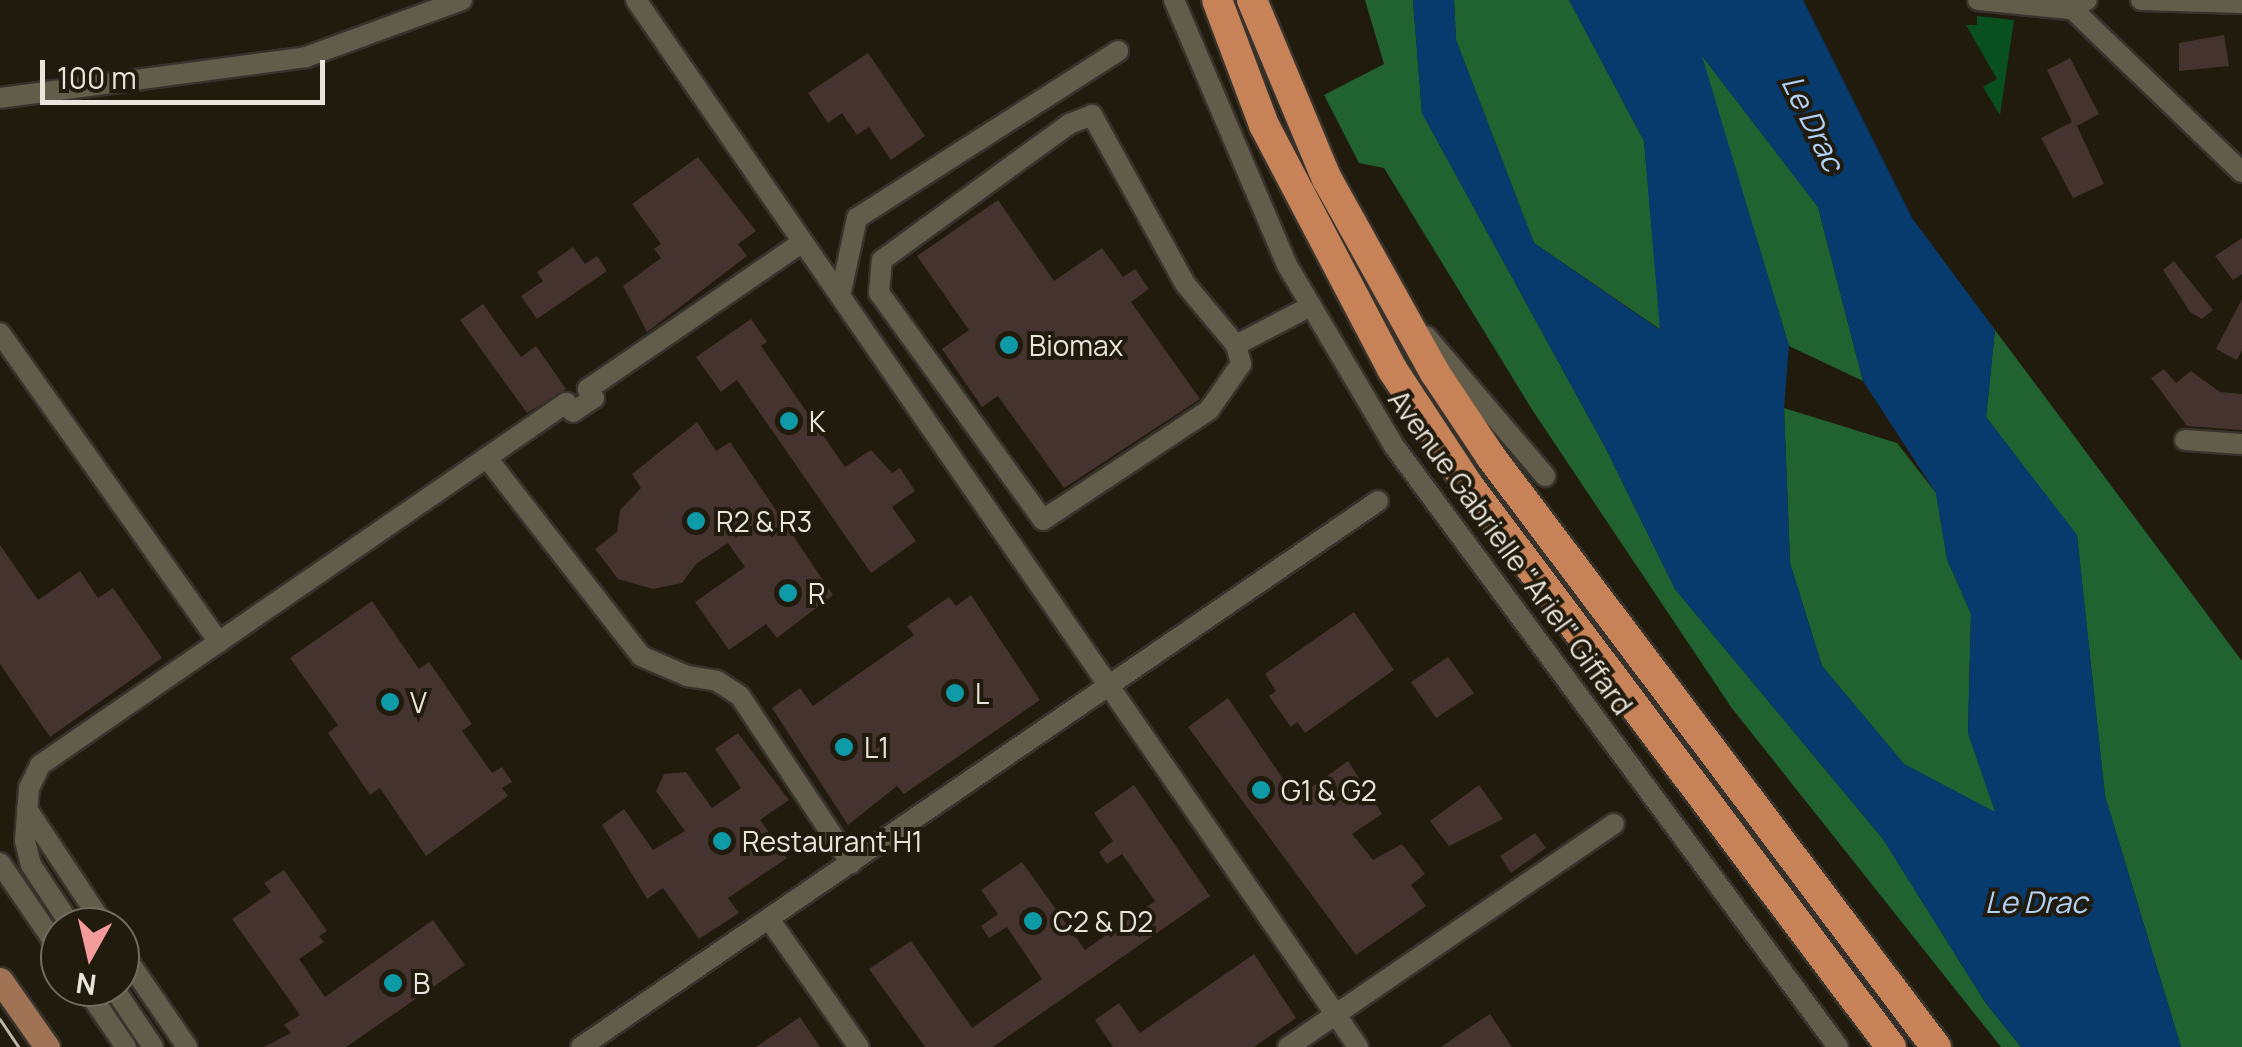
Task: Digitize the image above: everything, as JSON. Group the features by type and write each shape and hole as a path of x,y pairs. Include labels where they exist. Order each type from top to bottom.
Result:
{"highway":[{"path":"1217,0 1264,125 1403,386 1563,614 1891,1047"},
{"path":"1252,0 1321,166 1384,286 1492,457 1936,1047"}],"main road":[{"path":"0,980 48,1047"}],"street":[{"path":"0,98 306,56 462,0"},
{"path":"636,0 1358,1047"},
{"name":"Avenue Gabrielle \"Ariel\" Giffard","path":"1174,0 1234,148 1311,306 1394,446 1838,1047"},
{"path":"1978,0 2073,3 2242,172"},
{"path":"2141,0 2242,3"},
{"path":"840,292 857,218 1118,51"},
{"path":"1092,115 1186,285 1236,345 1241,364 1209,410 1043,520 879,293 882,260 1068,124 1092,115"},
{"path":"59,907 31,865 26,807 40,765 566,403 573,412 594,398 588,389 803,242"},
{"path":"1384,286 1545,476"},
{"path":"1236,345 1311,306"},
{"path":"0,333 218,642"},
{"path":"2185,440 2242,444"},
{"path":"487,458 641,656 687,676 716,681 740,696 851,863"},
{"path":"581,1047 1378,501"},
{"path":"26,807 92,907"},
{"path":"1288,1047 1614,824"},
{"path":"0,863 40,922"},
{"path":"769,919 859,1047"},
{"path":"140,978 188,1047"},
{"path":"99,1007 126,1047"},
{"path":"126,1007 153,1047"}],"green space":[{"path":"1365,0 1413,0 1422,113 1605,447 1675,589 1883,839 1985,1002 2021,1047 2001,1047 1731,707 1531,408 1384,168 1359,163 1324,95 1384,64"},
{"path":"1454,0 1569,0 1644,141 1661,330 1534,243 1456,40"},
{"path":"1977,16 2014,20 2000,115 1983,87 1997,79 1966,25 1977,25"},
{"path":"1700,53 1818,207 1863,381 1789,346"},
{"path":"1995,330 2242,661 2242,1047 2181,1047 2105,796 2077,536 1986,417"},
{"path":"1784,408 1897,443 1936,493 1947,559 1971,614 1968,733 1996,813 1904,764 1822,666 1790,563"}],"water":[{"name":"Le Drac","path":"1413,0 1454,0 1456,40 1534,243 1660,330 1644,141 1569,0 1803,0 1912,218 1995,330 1986,417 2077,535 2105,796 2181,1047 2021,1047 1985,1002 1883,839 1675,589 1605,447 1422,113","holes":["1702,56 1818,207 1863,381 1936,493 1947,559 1971,614 1968,733 1995,812 1904,764 1822,666 1790,563 1784,408 1789,346"]}],"building":[{"path":"2224,35 2229,66 2179,71 2179,43"},
{"path":"868,53 925,136 891,160 869,127 857,135 842,113 828,123 808,93"},
{"path":"2070,58 2099,114 2077,126 2104,184 2073,198 2041,138 2072,122 2047,70"},
{"path":"698,157 756,231 738,244 747,256 647,332 623,286 661,258 654,249 661,244 632,204"},
{"name":"Biomax","path":"998,200 1054,281 1102,248 1123,277 1135,269 1149,289 1131,302 1200,399 1064,488 998,396 982,407 942,349 969,330 917,256"},
{"path":"2242,238 2242,274 2233,280 2215,256"},
{"path":"573,247 585,264 597,256 607,271 537,319 521,296 543,281 537,272"},
{"path":"2174,261 2213,310 2202,319 2190,312 2163,270"},
{"path":"2242,299 2242,350 2237,360 2216,349"},
{"path":"483,304 521,357 536,346 566,389 527,413 460,320"},
{"name":"K","path":"751,319 767,342 761,346 845,467 871,450 892,473 900,468 915,491 892,507 916,541 871,573 737,380 721,392 696,357"},
{"path":"2164,369 2176,383 2191,371 2220,392 2242,394 2242,430 2187,426 2151,378"},
{"path":"697,422 716,451 730,442 833,595 777,638 766,624 729,650 695,602 745,567 728,543 696,564 682,583 653,589 618,579 595,549 617,532 620,510 641,488 632,474"},
{"path":"0,545 38,600 80,571 98,598 113,588 162,658 50,737 0,664"},
{"path":"971,595 1040,700 904,794 897,786 848,825 772,708 800,688 813,706 914,635 907,626 949,597 956,606"},
{"name":"V","path":"372,601 419,669 429,662 472,724 462,731 492,773 502,767 512,782 502,788 508,796 426,856 380,788 370,795 328,733 338,725 290,658"},
{"path":"1354,612 1394,670 1305,733 1297,722 1291,727 1269,696 1276,691 1265,674"},
{"path":"1448,657 1474,693 1436,718 1411,682"},
{"name":"G1 & G2","path":"1228,698 1296,798 1348,761 1382,814 1352,834 1373,860 1402,844 1425,874 1411,885 1426,906 1356,955 1188,727"},
{"name":"Restaurant H1","path":"738,733 789,800 760,820 787,858 728,898 739,913 699,939 663,888 647,899 602,825 624,809 653,850 685,831 656,791 664,774 686,772 712,808 741,788 715,749"},
{"name":"C2 & D2","path":"1134,785 1210,896 993,1047 925,1047 869,969 911,941 972,1028 1042,979 1007,927 989,938 981,926 998,914 981,890 1022,862 1085,950 1155,901 1122,854 1107,864 1099,852 1113,841 1094,813"},
{"path":"1479,785 1503,819 1449,846 1430,821"},
{"path":"1535,833 1546,848 1511,873 1500,856"},
{"name":"B","path":"284,870 327,931 319,936 324,942 299,959 325,997 433,920 465,965 346,1047 264,1047 291,1033 284,1025 300,1015 232,919 271,892 264,883"},
{"path":"1254,954 1296,1018 1254,1047 1113,1047 1095,1020 1119,1003 1140,1033"},
{"path":"1490,1014 1512,1047 1441,1047 1470,1027"},
{"path":"800,1017 820,1047 756,1047 781,1030"}],"tram line":[{"path":"0,1019 19,1047"}],"place":[{"name":"Biomax","path":"1009,345"},
{"name":"K","path":"789,421"},
{"name":"R2 & R3","path":"696,521"},
{"name":"R","path":"788,593"},
{"name":"L","path":"955,693"},
{"name":"V","path":"390,702"},
{"name":"L1","path":"844,747"},
{"name":"G1 & G2","path":"1261,790"},
{"name":"Restaurant H1","path":"722,841"},
{"name":"C2 & D2","path":"1033,921"},
{"name":"B","path":"393,983"}]}
